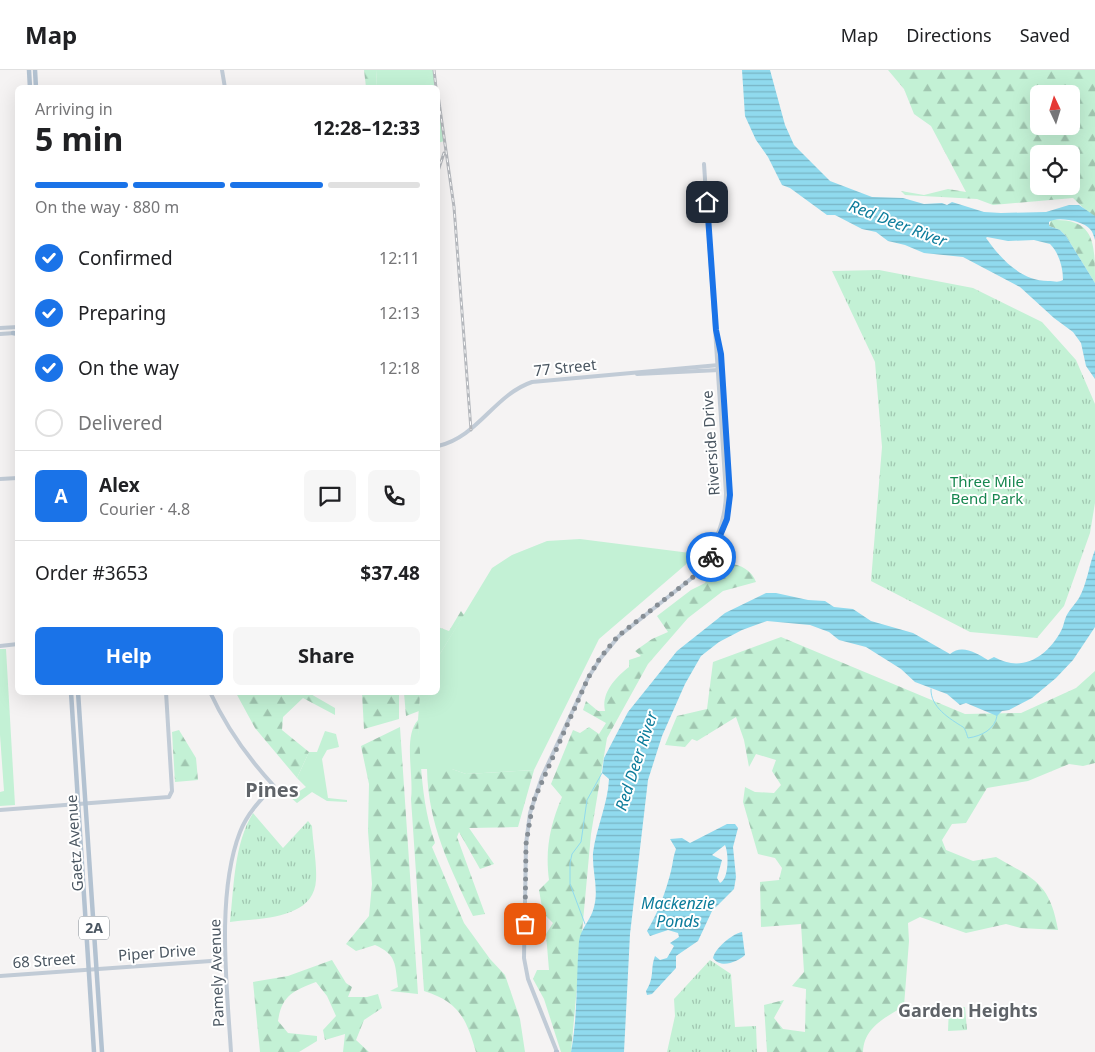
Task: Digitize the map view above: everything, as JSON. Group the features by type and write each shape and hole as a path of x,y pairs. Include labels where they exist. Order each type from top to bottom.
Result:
{"main road":[{"path":"29,70 30,85"},
{"path":"35,70 36,85"},
{"path":"222,70 225,85"},
{"name":"Riverside Drive","path":"557,1052 528,979 524,958 526,844 533,802 578,698 600,658 618,636 697,574 715,542 725,506 719,365 704,164"},
{"path":"0,328 15,327"},
{"path":"0,334 15,333"},
{"name":"77 Street","path":"627,374 719,365"},
{"name":"77 Street","path":"440,445 471,430 507,395 526,384 541,379 719,370"},
{"path":"0,479 15,478"},
{"path":"0,646 15,644"},
{"name":"Gaetz Avenue","path":"72,695 102,1052"},
{"name":"Gaetz Avenue","path":"78,695 94,1052"},
{"path":"0,810 168,798 172,794 172,785 166,695"},
{"name":"Pamely Avenue","path":"211,695 224,721 246,753 274,786 254,807 239,835 229,886 225,960 231,1052"},
{"name":"Piper Drive","path":"90,969 225,960"},
{"name":"68 Street","path":"0,976 90,969"}],"green space":[{"path":"364,70 377,70 376,85 366,85"},
{"path":"377,70 433,70 436,85 376,85"},
{"path":"888,70 1095,70 1095,219 1073,198 993,205 977,199 905,195 901,191 924,195 948,189 966,192 931,126 914,114 904,89"},
{"path":"440,111 444,141 440,142"},
{"path":"1051,220 1066,220 1076,223 1090,235 1093,245 1095,283 1066,236 1060,230 1049,226"},
{"name":"Three Mile Bend Park","path":"879,270 973,288 1042,322 1076,360 1095,404 1095,503 1090,533 1064,606 1037,638 970,632 871,581 882,447 875,362 832,271"},
{"path":"580,539 698,554 599,639 534,770 466,774 452,769 419,769 418,720 420,695 440,695 440,654 492,568 512,555 547,541"},
{"path":"729,564 738,565 746,569 756,582 723,591 688,618 648,664 607,738 591,834 571,1052 561,1052 544,999 533,979 537,970 549,970 546,934 553,923 543,913 539,890 549,880 548,848 554,818 562,797 551,784 573,730 580,733 589,727 599,734 606,723 583,710 586,701 598,711 605,711 605,698 610,686 629,667 629,660 641,656 635,651 652,639 668,632 657,616 691,590 705,583 714,570"},
{"path":"461,611 464,615 440,654 440,628 449,631"},
{"path":"781,637 965,714 1021,713 1076,688 1095,671 1095,763 1083,766 1069,764 1028,781 987,788 966,823 952,824 942,840 946,850 973,861 996,857 1030,877 1045,892 1055,914 1058,930 1021,928 1006,924 966,933 920,917 908,923 909,941 904,1006 883,1019 871,1030 864,1043 863,1052 767,1052 764,1005 784,1000 774,1018 783,1029 805,1032 806,989 792,986 804,972 801,924 761,927 760,882 779,880 782,868 775,858 758,854 743,802 745,787 755,792 774,793 781,785 772,771 776,760 756,754 749,767 744,740 736,717 697,741 692,739 685,747 665,745 677,716 707,709 713,662"},
{"path":"0,649 6,649 15,805 0,806 0,792 4,791 0,735"},
{"path":"237,695 312,695 335,708 335,715 303,698 283,717 282,730 309,752 297,778 255,728"},
{"path":"362,695 399,695 399,719 364,729"},
{"path":"404,695 420,695 419,711 406,716"},
{"path":"418,720 424,797 435,843 432,847 464,923 490,959 505,975 520,1019 525,1052 476,1052 469,1030 459,1013 445,1000 424,991 411,799 410,756 411,736"},
{"path":"400,727 418,994 390,991 398,987 395,966 391,957 382,949 375,945 356,951 346,944 369,916 372,884 368,831 369,784 361,746"},
{"path":"179,730 196,758 198,780 175,782 172,732"},
{"path":"325,731 336,734 339,747 327,750 322,759 328,798 347,800 347,802 327,801 312,792 297,803 290,797 306,787 297,778 309,752 317,752"},
{"path":"427,769 452,769 466,774 534,770 518,827 469,828 494,864 480,869 459,832 457,837 485,914 473,916 449,863 431,809"},
{"path":"253,813 283,848 308,821 312,826 316,880 313,893 306,903 296,910 269,918 230,922 238,852"},
{"path":"332,960 346,983 352,987 348,997 367,997 378,994 382,1008 364,1020 356,1040 369,1052 343,1052 345,1034 325,1040 323,1030 336,1016 327,996 316,982 290,995 282,1005 278,1021 288,1033 317,1036 317,1041 299,1052 260,1052 253,982 288,976"},
{"path":"710,960 731,974 735,1027 756,1026 757,1052 667,1052 675,1016 674,999"},
{"path":"965,1007 967,1030 948,1031 949,1008"}],"water":[{"name":"Red Deer River","path":"742,70 770,70 785,125 794,145 830,181 872,197 903,198 924,204 942,203 947,205 952,202 984,212 1046,212 1069,205 1079,205 1095,216 1095,240 1093,233 1087,226 1076,222 1058,219 1049,222 1049,226 1060,230 1066,236 1095,283 1095,379 1086,366 1081,343 1073,332 1054,318 1020,287 963,257 924,253 905,245 888,241 876,232 862,229 835,215 827,215 790,188 782,185 768,157 756,140 745,116","holes":["986,238 1008,241 1034,240 1050,244 1060,260 1063,280 1058,282 1038,280 1020,273 998,254"]},
{"name":"Red Deer River","path":"1095,550 1095,627 1073,660 1056,678 1032,698 1009,710 1002,711 997,716 966,703 960,705 947,694 915,682 901,669 866,647 839,640 829,632 810,625 767,621 742,630 719,642 701,656 685,684 662,736 648,780 630,934 624,1052 571,1052 576,1011 579,941 593,912 596,887 593,853 608,788 609,779 602,773 604,758 628,712 677,651 725,613 766,593 776,593 808,600 825,601 834,607 853,609 871,621 913,633 950,654 955,651 964,650 974,652 988,660 994,657 1004,662 1024,663 1033,660 1049,648 1062,629 1067,615 1082,593"},
{"name":"Mackenzie Ponds","path":"727,824 735,824 738,828 733,847 736,877 734,889 712,911 698,941 676,956 676,968 652,994 647,995 646,991 655,956 660,960 667,958 674,946 670,943 679,937 678,933 668,930 650,936 647,931 661,902 671,871 676,849 670,839 682,838 690,843","holes":["725,845 728,860 727,872 720,883 717,878 722,860 712,855"]},
{"path":"742,932 745,955 738,960 725,964 713,958 724,942"}],"waterway":[{"path":"931,689 937,707 964,728 968,738 978,736 991,728 997,716"},
{"path":"585,924 570,884 570,863 572,854 581,842 587,800 602,773"}],"railway":[{"path":"434,70 436,85"},
{"path":"440,109 454,207 471,430"},
{"path":"440,165 444,153"}],"way so far":[{"path":"525,924 526,844 528,824 535,794 588,678 600,658 618,636 697,574 711,557"}],"district":[{"name":"Pines","path":"272,790"},
{"name":"Garden Heights","path":"968,1011"}],"route":[{"path":"707,202 716,330 721,354 730,495 727,519 711,557"}]}
